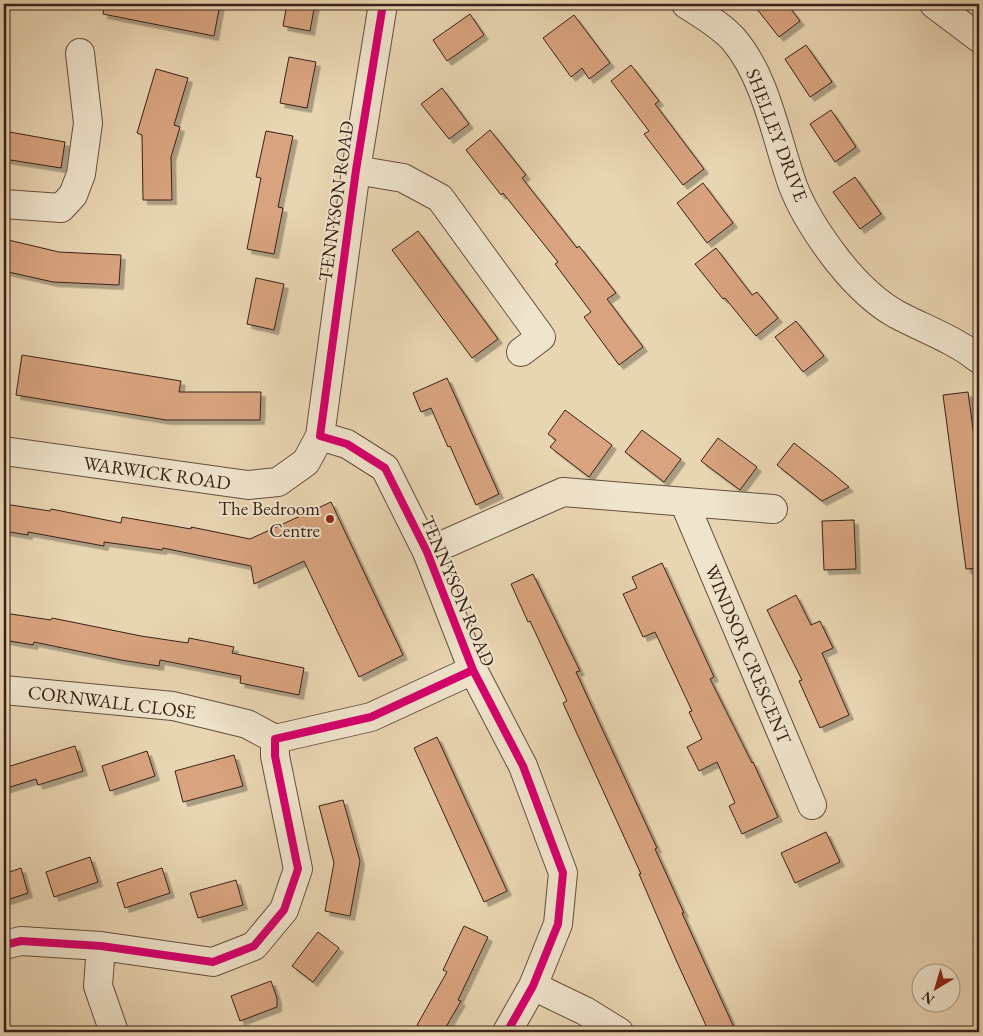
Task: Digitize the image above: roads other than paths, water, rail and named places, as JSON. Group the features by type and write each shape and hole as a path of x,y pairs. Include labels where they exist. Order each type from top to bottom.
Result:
{"street":[{"name":"TENNYSON ROAD","path":"383,4 356,170 320,436 347,444 385,468 427,552 473,670 523,766 563,873 558,924 533,986 507,1032"},
{"name":"SHELLEY DRIVE","path":"686,4 734,39 752,66 794,188 814,226 837,260 866,293 895,313 948,339 979,359"},
{"path":"934,4 979,38"},
{"path":"4,204 61,208 73,195 81,174 88,123 80,53"},
{"path":"356,170 403,178 440,198 541,337 521,352"},
{"name":"WARWICK ROAD","path":"4,451 248,485 278,482 306,462 320,436"},
{"path":"427,552 563,492 773,509"},
{"name":"WINDSOR CRESCENT","path":"684,502 812,805"},
{"path":"4,945 21,941 101,946 213,962 254,946 284,910 298,869 275,756 275,739 371,717 473,670"},
{"name":"CORNWALL CLOSE","path":"4,690 173,706 247,724 275,739"},
{"path":"101,946 98,986 114,1032"},
{"path":"533,986 586,1011 618,1032"}],"place":[{"name":"The Bedroom Centre","path":"330,519"}]}
